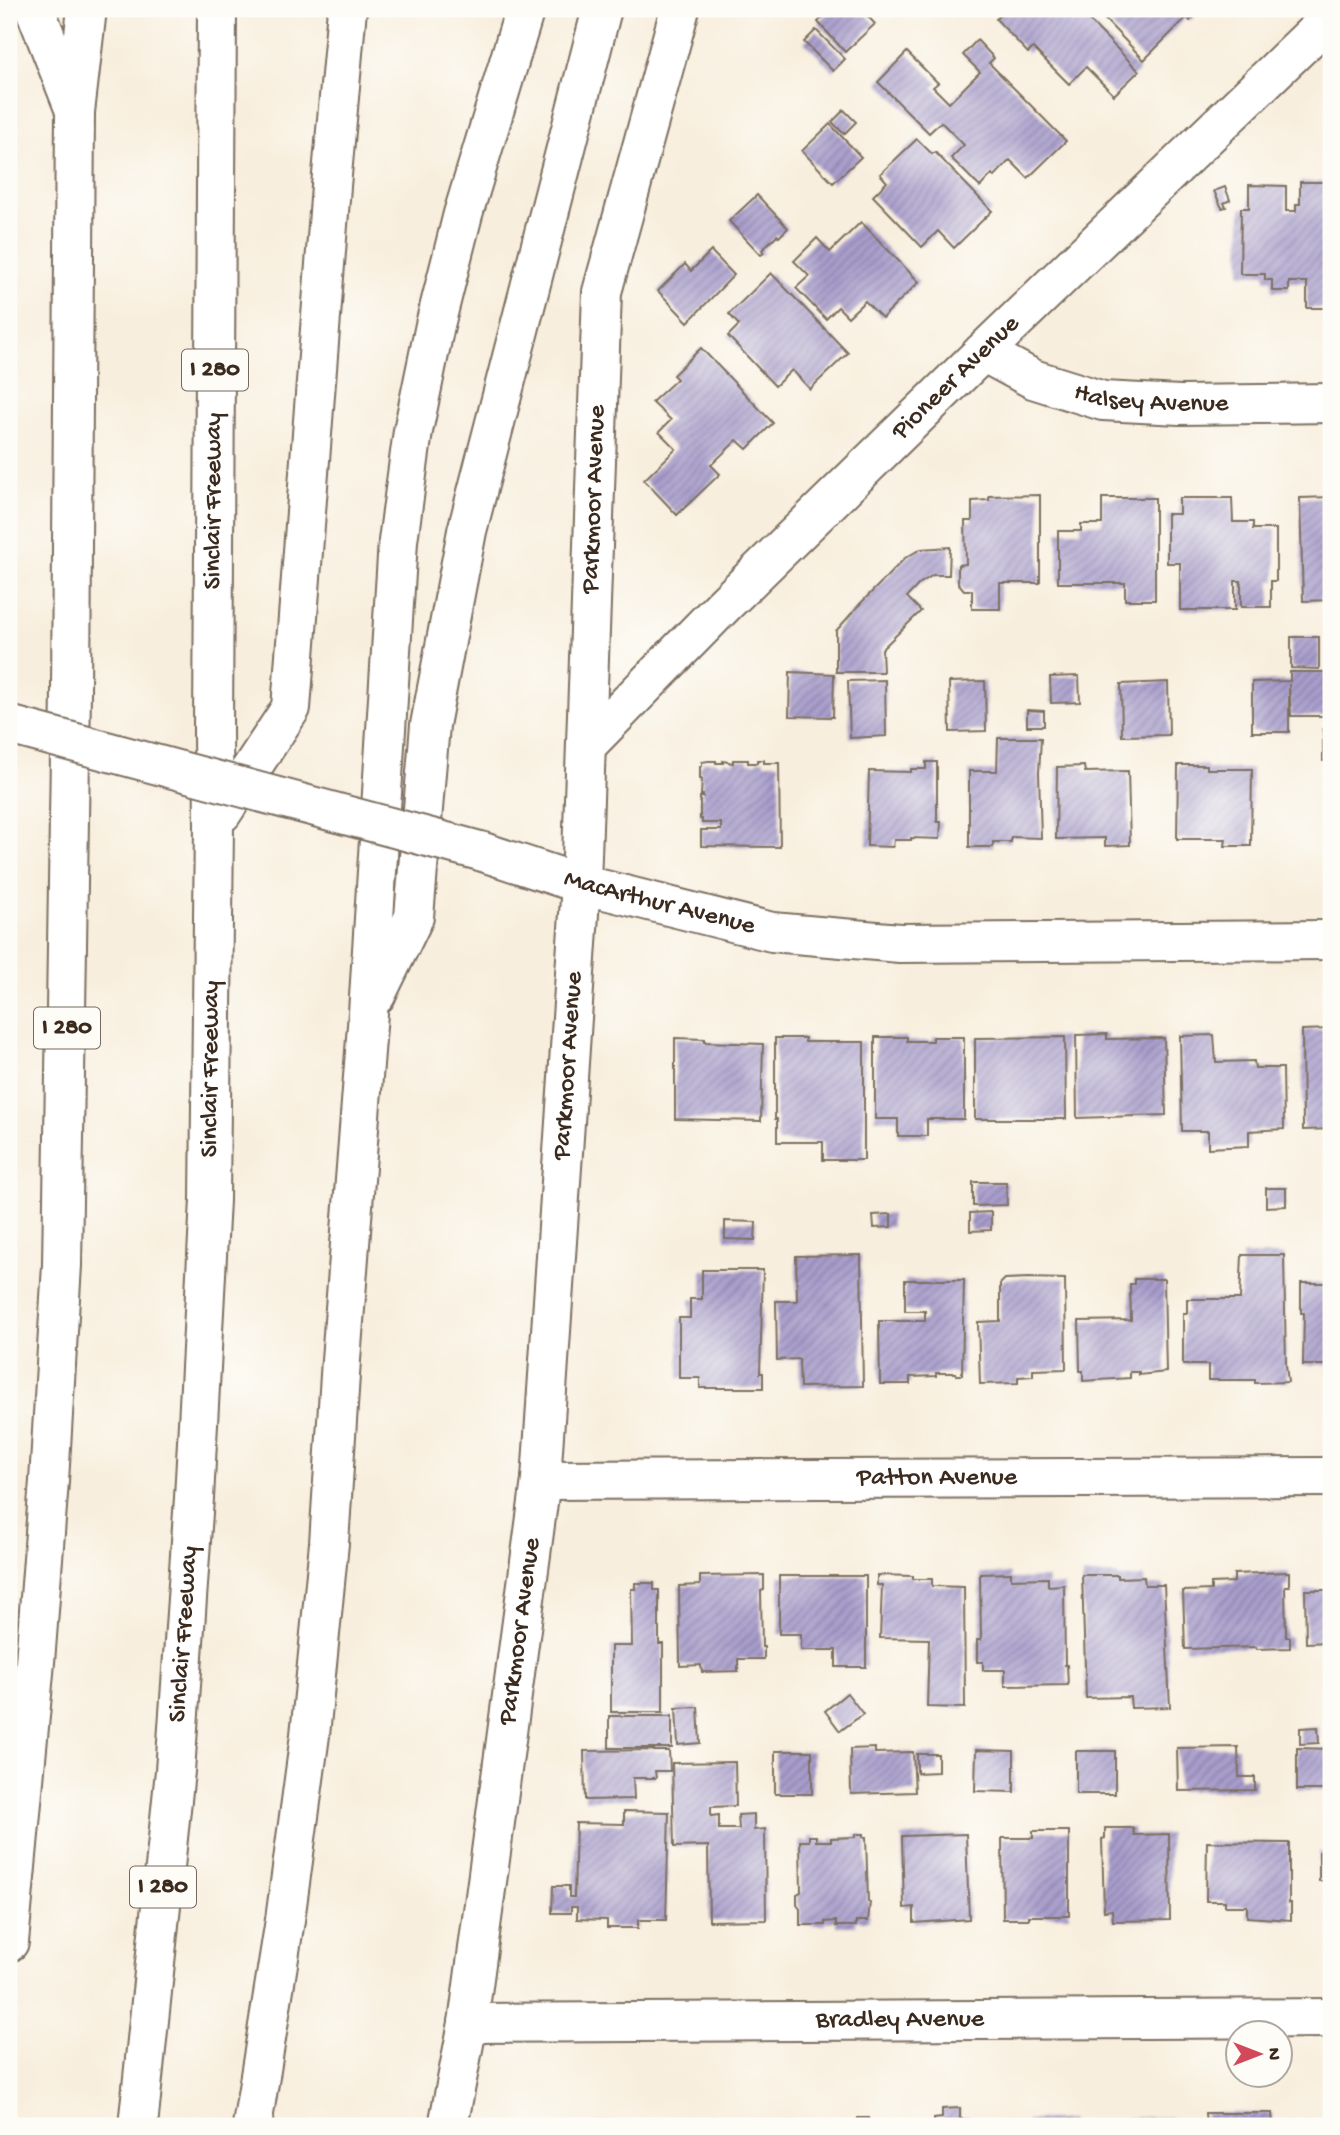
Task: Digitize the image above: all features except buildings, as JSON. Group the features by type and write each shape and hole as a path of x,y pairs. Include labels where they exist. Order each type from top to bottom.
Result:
{"main road":[{"path":"34,9 75,111"},
{"name":"I 280","path":"9,1942 36,1662 50,1481 62,1265 71,719 75,111 87,9"},
{"name":"Sinclair Freeway","path":"138,2126 175,1771 194,1498 210,1200 217,9"},
{"path":"214,825 291,708 347,9"},
{"path":"252,2126 285,1920 310,1735 329,1544 368,1013 398,541 414,431 435,325 463,214 525,9"},
{"path":"368,1013 414,917 430,725 467,531 602,9"},
{"name":"Parkmoor Avenue","path":"448,2126 468,2023 541,1480 581,884 602,292 680,9"},
{"name":"Pioneer Avenue","path":"586,746 724,604 1331,17"},
{"name":"Halsey Avenue","path":"983,352 1033,379 1103,401 1180,405 1331,403"},
{"name":"MacArthur Avenue","path":"9,725 480,851 581,884 772,932 900,943 1331,940"},
{"name":"Patton Avenue","path":"541,1480 1331,1477"},
{"name":"Bradley Avenue","path":"468,2023 1331,2018"}]}
